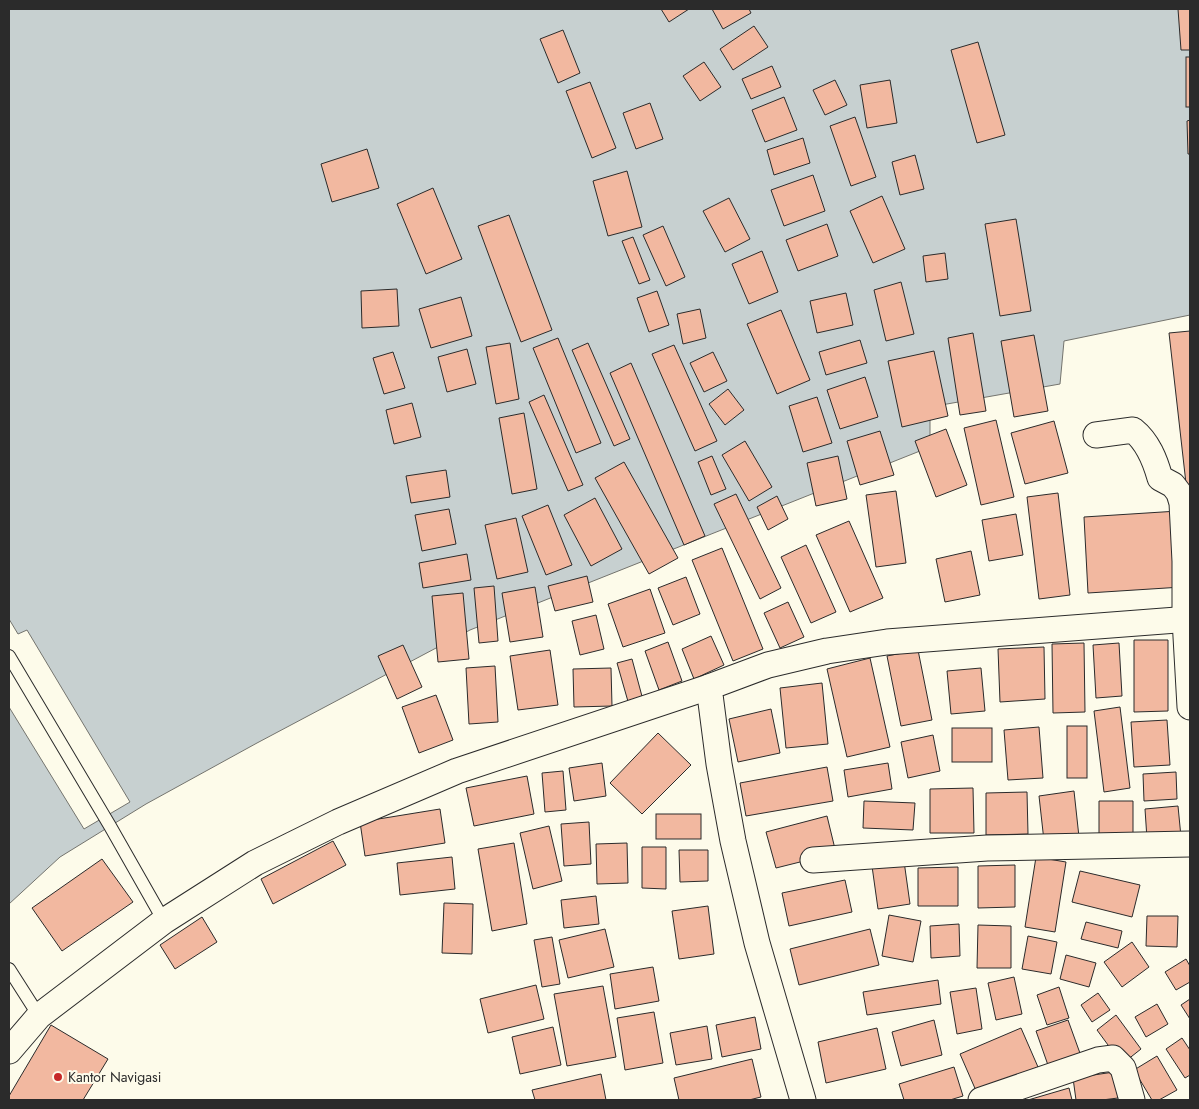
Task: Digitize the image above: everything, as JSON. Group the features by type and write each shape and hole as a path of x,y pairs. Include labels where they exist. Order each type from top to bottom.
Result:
{"street":[{"path":"1096,435 1133,430 1146,443 1160,478 1173,485 1179,493 1182,503 1188,619 1190,707"},
{"path":"9,1051 39,1016 164,921 255,863 338,822 457,771 709,687 768,665 826,651 887,642 1188,619"},
{"path":"709,687 719,764 740,869 757,943 803,1100"},
{"path":"813,860 987,848 1190,844"},
{"path":"981,1100 1098,1060 1113,1058 1123,1068 1132,1100"}],"lane":[{"path":"9,656 164,921"},
{"path":"9,969 39,1016"}],"shaded area":[{"path":"9,9 1190,9 1190,315 1064,341 1060,384 930,407 930,447 470,630 146,804 60,857 9,904"}],"pier":[{"path":"9,619 18,634 27,630 130,802 84,829 9,707"}],"building":[{"path":"661,9 689,9 669,22"},
{"path":"712,9 749,9 751,13 723,29"},
{"path":"1178,9 1190,9 1190,50 1181,50"},
{"path":"754,26 768,47 733,70 720,49"},
{"path":"563,30 580,73 558,83 540,39"},
{"path":"978,42 1005,135 977,143 951,50"},
{"path":"1186,57 1190,57 1190,107 1186,107"},
{"path":"704,62 721,87 700,101 683,76"},
{"path":"772,66 781,87 751,99 742,79"},
{"path":"835,80 847,105 825,115 813,90"},
{"path":"890,80 897,123 867,128 860,85"},
{"path":"590,82 616,148 592,158 566,91"},
{"path":"784,97 797,130 765,142 752,110"},
{"path":"650,103 663,139 636,149 623,113"},
{"path":"855,117 876,177 851,186 830,126"},
{"path":"1190,120 1190,154 1188,154 1187,121"},
{"path":"803,138 810,163 774,175 767,150"},
{"path":"367,149 379,188 332,202 321,164"},
{"path":"915,155 924,189 900,195 892,162"},
{"path":"627,171 642,227 608,236 593,181"},
{"path":"813,175 825,211 784,226 771,190"},
{"path":"433,188 462,259 426,274 397,204"},
{"path":"882,196 905,249 873,263 850,211"},
{"path":"729,198 750,239 725,252 703,211"},
{"path":"509,215 552,330 521,342 478,226"},
{"path":"1016,219 1031,311 1000,316 985,224"},
{"path":"827,224 838,256 798,271 786,240"},
{"path":"663,226 685,277 666,286 643,235"},
{"path":"633,237 650,280 639,284 622,241"},
{"path":"762,251 778,292 749,304 732,264"},
{"path":"945,253 948,279 926,282 923,256"},
{"path":"901,282 914,334 886,341 874,290"},
{"path":"397,289 399,326 362,328 361,291"},
{"path":"657,291 669,325 649,332 637,298"},
{"path":"846,293 853,325 817,333 810,301"},
{"path":"461,297 472,336 431,348 419,309"},
{"path":"700,309 706,338 683,344 677,314"},
{"path":"781,310 810,380 777,394 747,324"},
{"path":"1190,331 1190,509 1189,510 1169,333"},
{"path":"973,333 986,411 960,415 948,338"},
{"path":"1034,335 1048,411 1014,417 1001,341"},
{"path":"558,338 601,443 576,453 533,348"},
{"path":"860,340 867,363 826,375 819,352"},
{"path":"510,343 519,399 496,404 486,347"},
{"path":"588,343 630,439 614,446 572,350"},
{"path":"674,345 717,441 695,451 652,354"},
{"path":"467,349 476,384 447,392 438,357"},
{"path":"934,351 948,416 902,427 888,361"},
{"path":"393,352 405,388 384,394 373,358"},
{"path":"713,352 727,381 704,392 690,363"},
{"path":"631,363 705,536 684,545 610,373"},
{"path":"865,377 878,417 840,429 827,390"},
{"path":"728,389 744,410 725,425 709,404"},
{"path":"544,395 583,485 568,491 529,402"},
{"path":"817,397 832,443 803,452 789,406"},
{"path":"412,403 421,437 394,444 386,410"},
{"path":"524,413 537,489 512,494 499,418"},
{"path":"996,420 1014,497 981,505 964,428"},
{"path":"1054,421 1068,473 1025,484 1011,433"},
{"path":"946,429 967,485 936,497 915,441"},
{"path":"880,431 894,475 860,485 847,441"},
{"path":"745,441 772,487 749,501 722,455"},
{"path":"712,456 726,489 711,495 698,462"},
{"path":"838,456 847,499 816,506 807,463"},
{"path":"624,462 678,558 649,574 595,478"},
{"path":"446,470 450,497 411,503 406,476"},
{"path":"896,491 906,563 876,567 866,495"},
{"path":"1058,493 1070,595 1039,599 1027,497"},
{"path":"736,494 781,588 760,599 714,504"},
{"path":"777,496 788,519 768,530 757,507"},
{"path":"595,498 622,549 591,566 564,515"},
{"path":"548,505 572,565 546,575 522,516"},
{"path":"449,509 456,544 422,551 415,515"},
{"path":"1178,511 1182,587 1088,593 1084,517"},
{"path":"1016,514 1023,555 989,561 982,520"},
{"path":"516,518 528,572 497,579 485,525"},
{"path":"849,521 883,598 850,612 816,535"},
{"path":"806,545 836,612 811,623 781,557"},
{"path":"722,548 763,649 733,661 692,560"},
{"path":"971,551 980,595 945,602 936,559"},
{"path":"467,554 471,580 423,588 419,563"},
{"path":"587,576 593,602 555,611 548,586"},
{"path":"686,577 700,614 673,625 658,588"},
{"path":"494,586 498,641 479,643 474,588"},
{"path":"535,587 543,637 510,642 502,593"},
{"path":"650,589 665,633 623,647 608,604"},
{"path":"463,593 469,659 438,662 432,596"},
{"path":"788,602 804,637 780,648 764,613"},
{"path":"596,615 604,649 580,655 572,621"},
{"path":"711,636 724,665 694,679 682,649"},
{"path":"1134,640 1168,640 1168,711 1134,712"},
{"path":"668,642 682,681 659,690 645,651"},
{"path":"1084,643 1085,712 1053,713 1052,644"},
{"path":"1119,643 1122,696 1096,698 1093,645"},
{"path":"403,645 422,687 397,699 378,656"},
{"path":"1044,647 1045,699 1000,702 998,649"},
{"path":"550,650 558,705 518,710 510,656"},
{"path":"918,650 932,720 901,726 887,656"},
{"path":"870,658 890,747 847,757 827,669"},
{"path":"632,659 643,700 629,705 617,663"},
{"path":"495,666 498,722 469,724 466,668"},
{"path":"611,668 612,706 574,707 573,669"},
{"path":"981,668 985,711 951,714 947,671"},
{"path":"822,683 828,744 786,748 780,688"},
{"path":"436,695 453,740 419,753 402,707"},
{"path":"1120,707 1130,788 1104,792 1094,711"},
{"path":"771,709 780,753 738,762 729,719"},
{"path":"1167,720 1170,765 1134,767 1131,722"},
{"path":"1067,726 1087,726 1087,778 1067,778"},
{"path":"1039,727 1043,778 1008,780 1004,730"},
{"path":"952,728 992,728 992,762 952,762"},
{"path":"658,733 691,765 642,814 610,783"},
{"path":"933,735 940,771 908,778 901,742"},
{"path":"602,763 606,796 574,801 569,768"},
{"path":"888,763 892,789 848,797 844,770"},
{"path":"827,767 833,801 746,816 740,783"},
{"path":"563,771 566,810 545,812 542,773"},
{"path":"1176,772 1177,799 1144,801 1143,774"},
{"path":"527,776 534,814 474,826 466,788"},
{"path":"973,788 974,833 930,833 930,789"},
{"path":"1074,791 1079,837 1044,841 1039,796"},
{"path":"1027,792 1028,834 986,835 986,793"},
{"path":"864,801 915,803 913,830 863,828"},
{"path":"1099,801 1133,801 1133,844 1099,845"},
{"path":"1178,806 1181,837 1147,839 1145,809"},
{"path":"440,809 445,843 365,856 360,822"},
{"path":"656,814 701,814 701,839 656,839"},
{"path":"827,816 836,853 776,868 766,832"},
{"path":"589,822 591,864 564,866 561,824"},
{"path":"549,826 562,881 533,889 520,833"},
{"path":"333,841 346,865 273,904 261,879"},
{"path":"514,843 527,924 492,931 478,849"},
{"path":"627,843 628,883 597,884 596,844"},
{"path":"642,847 666,847 666,889 642,888"},
{"path":"679,850 708,850 708,881 680,882"},
{"path":"903,854 910,904 878,909 871,859"},
{"path":"452,857 455,889 400,895 397,863"},
{"path":"1036,857 1066,862 1055,932 1025,927"},
{"path":"102,859 133,902 62,951 32,908"},
{"path":"1015,865 1015,907 978,908 978,866"},
{"path":"958,867 958,906 918,906 918,868"},
{"path":"1080,871 1140,885 1132,917 1072,902"},
{"path":"845,880 852,912 789,926 782,893"},
{"path":"596,896 599,924 564,928 561,900"},
{"path":"444,903 473,904 472,954 442,953"},
{"path":"708,906 714,954 679,959 672,911"},
{"path":"889,915 921,921 913,962 882,956"},
{"path":"1147,916 1178,916 1177,947 1146,946"},
{"path":"202,917 217,942 175,969 160,945"},
{"path":"1086,922 1122,931 1118,948 1081,939"},
{"path":"959,924 960,956 931,958 930,926"},
{"path":"978,925 1011,926 1011,968 977,968"},
{"path":"605,929 614,967 568,978 559,940"},
{"path":"870,929 879,965 799,985 790,949"},
{"path":"1028,936 1057,942 1051,974 1022,969"},
{"path":"552,937 560,984 542,987 534,940"},
{"path":"1132,942 1149,967 1122,987 1104,962"},
{"path":"1066,955 1096,963 1089,987 1060,979"},
{"path":"1186,959 1190,966 1190,982 1176,990 1165,972"},
{"path":"653,967 659,1001 615,1009 610,974"},
{"path":"1014,977 1022,1014 996,1020 988,983"},
{"path":"938,980 941,1004 867,1015 863,992"},
{"path":"536,985 544,1019 488,1033 480,999"},
{"path":"603,986 616,1057 567,1066 554,994"},
{"path":"1059,987 1069,1018 1047,1025 1037,995"},
{"path":"976,988 982,1029 957,1034 950,992"},
{"path":"1098,993 1110,1010 1092,1022 1081,1005"},
{"path":"1190,999 1190,1019 1181,1005"},
{"path":"1157,1004 1168,1024 1146,1037 1135,1017"},
{"path":"654,1012 663,1063 625,1070 617,1018"},
{"path":"1116,1015 1141,1049 1122,1064 1097,1030"},
{"path":"755,1017 761,1049 722,1057 716,1025"},
{"path":"934,1020 942,1055 901,1066 892,1032"},
{"path":"1068,1020 1081,1056 1049,1068 1036,1031"},
{"name":"Kantor Navigasi","path":"51,1025 108,1059 83,1100 9,1100 9,1096"},
{"path":"707,1026 712,1059 676,1065 670,1033"},
{"path":"553,1027 561,1065 520,1074 512,1037"},
{"path":"877,1028 886,1069 826,1083 818,1042"},
{"path":"1021,1028 1038,1067 977,1093 960,1054"},
{"path":"1182,1038 1190,1050 1190,1075 1185,1078 1166,1049"},
{"path":"1157,1056 1177,1090 1159,1100 1152,1100 1134,1070"},
{"path":"752,1059 761,1097 749,1100 679,1100 674,1078"},
{"path":"954,1067 963,1096 950,1100 904,1100 899,1084"},
{"path":"1114,1072 1118,1098 1076,1100 1073,1078"},
{"path":"601,1074 606,1100 535,1100 532,1090"},
{"path":"1069,1088 1072,1100 1028,1100"}],"place":[{"name":"Kantor Navigasi","path":"58,1077"}]}
